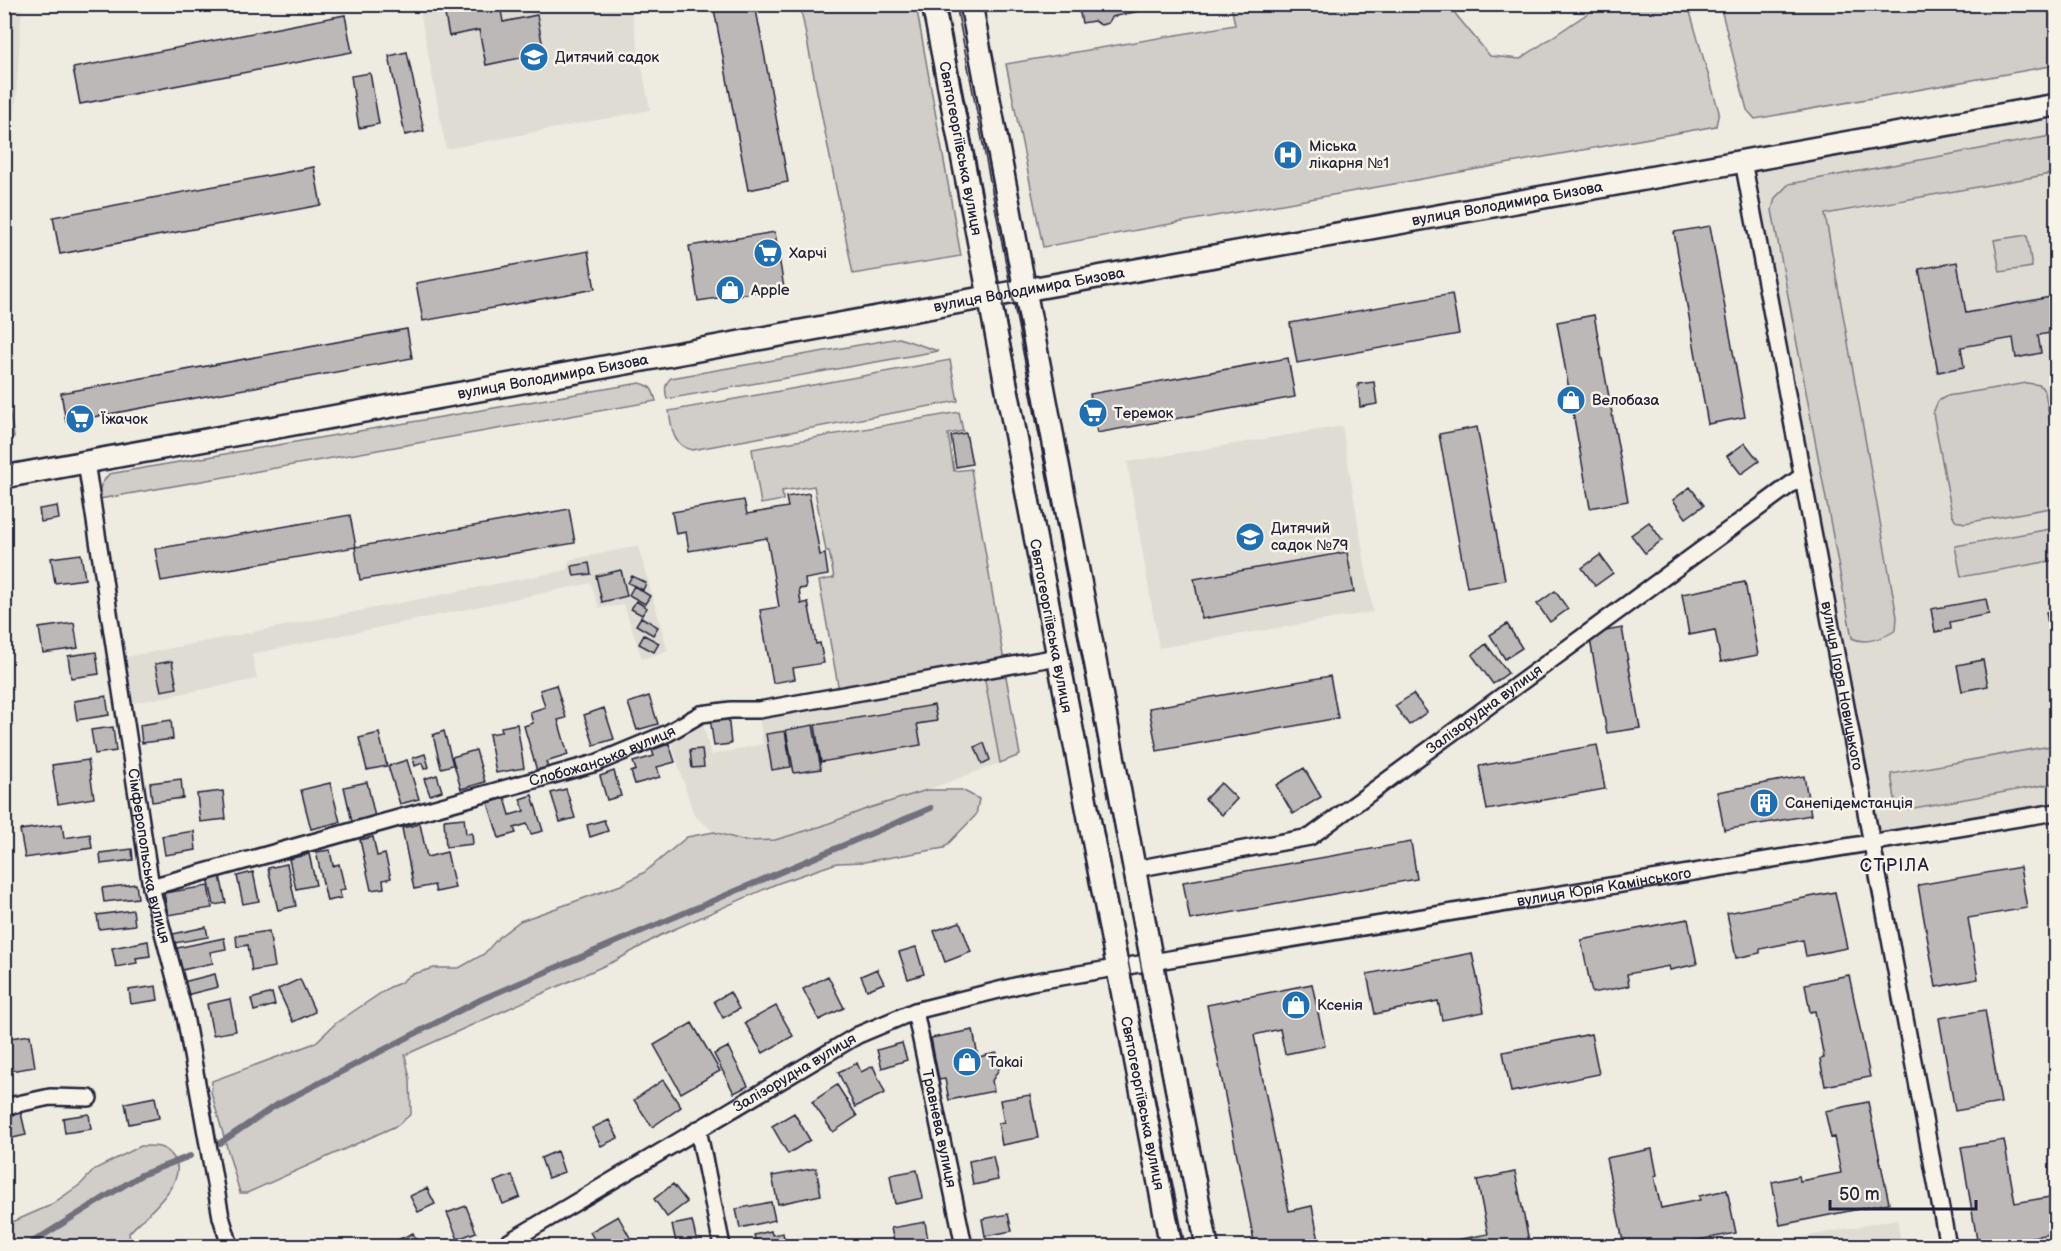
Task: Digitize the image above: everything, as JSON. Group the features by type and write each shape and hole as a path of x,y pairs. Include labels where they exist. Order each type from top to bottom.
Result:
{"main road":[{"name":"Святогеоргіївська вулиця","path":"933,4 1115,968 1171,1246"},
{"path":"971,4 1207,1246"},
{"name":"вулиця Володимира Бизова","path":"4,477 989,296 2056,105"}],"street":[{"name":"вулиця Ігоря Новицького","path":"1743,161 1948,1246"},
{"name":"Сімферопольська вулиця","path":"86,462 151,887 185,1016 221,1216 230,1246"},
{"name":"Залізорудна вулиця","path":"1135,869 1310,837 1802,476"},
{"name":"Слобожанська вулиця","path":"151,887 596,763 668,733 701,714 731,710 759,710 1058,657"},
{"name":"вулиця Юрія Камінського","path":"1115,968 2056,812"},
{"name":"Залізорудна вулиця","path":"502,1246 858,1035 915,1011 1031,982 1115,968"},
{"name":"Травнева вулиця","path":"915,1011 964,1246"},
{"path":"4,1107 50,1097 89,1098"},
{"path":"698,1129 722,1246"}],"shaded area":[{"path":"4,5 22,5 5,273"},
{"name":"Дитячий садок","path":"419,5 630,5 650,110 446,149"},
{"path":"800,5 916,5 961,256 853,274"},
{"name":"Міська лікарня №1","path":"1231,5 1448,5 1490,56 1520,59 1600,5 1688,5 1719,112 1716,126 1043,247 1006,64 1235,25"},
{"path":"1720,5 2056,5 2056,65 1755,119 1747,110"},
{"path":"2056,105 2056,812 1872,844 1743,161"},
{"path":"2056,135 2056,173 1825,214 1897,617 1896,630 1886,636 1868,641 1857,640 1852,638 1772,210 1775,198 1789,184"},
{"path":"2027,235 2032,267 2000,272 1994,240"},
{"path":"899,338 938,351 667,399 666,388 671,378"},
{"path":"950,360 958,401 692,450 680,444 672,430 669,411"},
{"path":"640,383 651,389 656,401 99,499 101,486 109,474"},
{"path":"2027,383 2040,385 2045,392 2056,458 2056,507 1965,523 1956,521 1952,514 1933,413 1938,401 1947,396"},
{"path":"6,392 14,437 5,439 4,393"},
{"path":"959,412 963,431 948,434 954,471 971,469 1004,661 839,691 819,581 834,578 829,551 826,551 814,486 782,491 783,500 761,504 752,449"},
{"name":"Дитячий садок №79","path":"1342,426 1373,612 1159,648 1127,462"},
{"path":"2056,528 2056,560 1961,577 1955,546"},
{"path":"638,546 668,651 642,659 624,605 599,608 591,583 252,654 257,679 128,704 121,658 567,570 569,560"},
{"path":"1005,671 1020,755 1000,763 984,675"},
{"path":"984,675 1000,763 822,826 775,840 745,841 714,832 694,815 670,738 703,725 711,755 763,744 759,715"},
{"path":"2056,745 2056,783 1897,811 1891,774"},
{"path":"927,790 962,790 979,799 976,815 944,848 864,862 837,863 776,884 659,936 617,960 405,1055 410,1079 411,1114 398,1125 247,1193 240,1193 211,1092 212,1081 315,1043 336,1023 410,975 434,968 459,968 484,954 499,937 520,921 621,885 645,872 687,837 714,832 745,841 775,840"},
{"path":"141,1146 164,1148 171,1154 177,1167 176,1178 154,1209 129,1233 131,1246 5,1246 5,1225 49,1206 81,1184 95,1169"},
{"path":"1897,1219 1902,1246 1757,1246"}],"building":[{"path":"443,4 500,4 503,22 537,15 544,53 486,65 479,30 449,36"},
{"path":"713,4 755,4 788,182 748,190"},
{"path":"1078,4 1156,4 1157,7 1112,17 1108,23 1101,25 1094,21 1082,23"},
{"path":"345,15 352,52 80,104 73,68"},
{"path":"407,52 424,131 405,135 389,56"},
{"path":"370,73 379,124 359,128 351,76"},
{"path":"314,167 321,205 60,254 53,217"},
{"path":"1710,226 1745,417 1708,424 1674,232"},
{"path":"775,232 784,288 698,301 689,246"},
{"path":"588,251 595,289 423,321 416,283"},
{"path":"1957,262 1966,313 2056,296 2056,332 2038,335 2041,353 2016,358 2013,338 1961,347 1964,367 1938,372 1919,269"},
{"path":"1452,294 1459,334 1297,363 1290,323"},
{"path":"1594,315 1628,501 1590,508 1557,322"},
{"path":"407,329 412,358 66,422 61,393"},
{"path":"1288,358 1295,397 1097,433 1090,394"},
{"path":"1374,382 1377,404 1360,407 1358,384"},
{"path":"1477,427 1505,580 1467,587 1439,434"},
{"path":"966,433 972,464 956,467 951,436"},
{"path":"1745,443 1759,461 1741,474 1727,456"},
{"path":"1690,487 1704,505 1686,518 1673,500"},
{"path":"809,493 820,555 825,554 828,575 805,579 806,588 799,589 801,604 808,602 816,644 820,643 824,663 793,668 795,679 773,683 760,610 779,607 767,538 689,551 686,532 676,534 672,512 744,500 747,514 788,507 786,497"},
{"path":"57,506 59,519 41,522 39,509"},
{"path":"569,509 575,543 360,580 355,547 161,581 155,549 350,515 356,547"},
{"path":"1649,522 1662,540 1645,553 1631,535"},
{"path":"1347,552 1354,592 1202,619 1194,579"},
{"path":"81,554 85,579 55,583 51,558"},
{"path":"1600,555 1613,573 1595,586 1582,568"},
{"path":"589,563 591,574 574,576 572,566"},
{"path":"621,570 627,596 602,602 596,576"},
{"path":"632,576 646,583 643,590 628,583"},
{"path":"1745,582 1758,655 1721,662 1715,630 1689,635 1682,594"},
{"path":"634,586 650,596 645,604 629,595"},
{"path":"1555,591 1568,609 1550,622 1537,604"},
{"path":"1986,599 1989,614 1950,622 1951,629 1935,632 1931,609"},
{"path":"636,601 647,608 642,615 631,609"},
{"path":"2056,610 2056,646 2052,646 2046,612"},
{"path":"641,617 658,627 653,635 636,625"},
{"path":"74,623 78,648 43,653 39,628"},
{"path":"1507,624 1522,648 1505,659 1490,635"},
{"path":"1622,628 1640,728 1607,733 1589,634"},
{"path":"644,635 659,643 654,652 639,644"},
{"path":"1486,644 1508,673 1493,684 1472,655"},
{"path":"96,652 99,674 71,678 68,656"},
{"path":"1983,660 1988,686 1962,691 1957,665"},
{"path":"172,661 177,688 161,691 155,664"},
{"path":"1330,676 1338,718 1157,751 1149,708"},
{"path":"556,685 566,718 558,720 568,755 546,762 548,767 537,771 524,726 533,723 530,712 545,707 540,690"},
{"path":"1413,694 1427,712 1409,725 1395,706"},
{"path":"106,696 109,715 77,720 74,701"},
{"path":"649,696 658,724 637,730 628,703"},
{"path":"934,705 937,721 917,724 921,745 821,762 815,725"},
{"path":"604,708 614,739 594,745 584,715"},
{"path":"728,714 731,744 714,746 710,717"},
{"path":"171,720 173,739 142,743 140,725"},
{"path":"517,724 524,768 496,773 489,734 502,732 501,727"},
{"path":"813,725 821,769 794,773 786,730"},
{"path":"113,727 116,751 95,754 91,730"},
{"path":"444,731 453,765 441,768 433,735"},
{"path":"785,731 791,767 772,770 766,734"},
{"path":"379,733 387,766 367,770 359,738"},
{"path":"984,743 990,760 982,764 975,747"},
{"path":"669,744 675,762 657,767 660,777 635,784 631,772 636,770 633,762 654,756 652,750"},
{"path":"1597,745 1605,789 1487,810 1479,766"},
{"path":"702,749 704,767 692,768 690,750"},
{"path":"476,750 485,782 461,789 452,757"},
{"path":"425,754 429,767 424,769 422,763 415,766 413,758"},
{"path":"88,760 94,798 58,804 52,765"},
{"path":"407,760 419,799 400,804 388,766"},
{"path":"1304,768 1321,797 1293,814 1276,785"},
{"path":"614,771 621,796 607,800 600,776"},
{"path":"437,775 442,791 430,795 424,779"},
{"name":"Санепідемстанція","path":"1804,776 1811,815 1724,830 1717,792"},
{"path":"181,779 183,798 152,802 150,783"},
{"path":"367,782 375,817 352,822 344,787"},
{"path":"330,783 340,822 311,829 301,790"},
{"path":"1221,783 1237,799 1222,815 1205,799"},
{"path":"566,789 575,818 560,822 551,793"},
{"path":"223,791 226,819 200,822 197,794"},
{"path":"532,795 543,831 531,834 527,824 514,828 516,833 499,838 488,803 505,798 510,815 524,811 520,799"},
{"path":"464,818 466,834 472,833 473,844 446,847 444,820"},
{"path":"604,820 608,831 590,837 587,825"},
{"path":"62,824 64,838 90,834 92,848 25,858 20,830"},
{"path":"420,824 427,857 447,852 455,888 436,892 434,885 414,889 402,828"},
{"path":"194,831 196,850 165,855 162,836"},
{"path":"373,837 377,856 385,854 391,878 383,880 384,888 371,890 360,840"},
{"path":"1411,842 1417,879 1190,920 1183,882"},
{"path":"132,849 133,860 101,864 100,853"},
{"path":"330,850 333,866 339,864 345,889 339,890 341,898 327,901 316,852"},
{"path":"309,854 316,885 296,889 289,859"},
{"path":"287,864 296,906 278,910 268,868"},
{"path":"2020,867 2027,908 1968,918 1978,979 1936,987 1918,885"},
{"path":"253,872 259,901 243,904 237,876"},
{"path":"220,876 226,903 214,905 208,878"},
{"path":"136,884 138,898 104,902 102,888"},
{"path":"208,886 212,908 168,915 164,893"},
{"path":"1835,892 1847,948 1806,956 1803,940 1760,949 1760,953 1736,958 1727,913"},
{"path":"133,910 135,925 99,929 97,915"},
{"path":"1688,919 1697,964 1670,970 1669,966 1627,974 1629,986 1592,993 1581,940"},
{"path":"960,922 971,952 945,962 934,931"},
{"path":"206,927 208,937 175,943 173,934"},
{"path":"269,931 275,967 252,971 248,945 237,947 236,936"},
{"path":"224,938 226,949 210,952 213,963 182,970 177,948"},
{"path":"148,941 150,956 136,958 137,963 116,967 112,948"},
{"path":"916,947 924,974 908,979 899,952"},
{"path":"1472,953 1484,1012 1442,1020 1438,1001 1375,1014 1367,974"},
{"path":"877,969 884,983 867,990 861,976"},
{"path":"215,974 218,987 186,995 183,982"},
{"path":"1849,975 1870,1077 1825,1086 1820,1059 1824,1058 1815,1011 1810,1012 1805,984"},
{"path":"828,976 844,1008 819,1020 803,989"},
{"path":"300,979 315,1012 293,1022 278,989"},
{"path":"1312,984 1325,1046 1285,1054 1280,1029 1254,1035 1289,1211 1312,1206 1320,1246 1255,1246 1207,1005"},
{"path":"156,986 158,1000 131,1004 129,990"},
{"path":"730,992 739,1009 723,1018 714,1001"},
{"path":"272,993 275,1005 254,1011 251,999"},
{"path":"230,999 236,1031 213,1035 207,1004"},
{"path":"776,1006 793,1036 763,1053 745,1023"},
{"path":"1985,1010 2001,1103 1955,1111 1939,1018"},
{"path":"692,1023 720,1071 681,1093 654,1045"},
{"name":"Takai","path":"973,1030 978,1057 997,1053 1000,1067 992,1081 994,1091 949,1100 945,1079 939,1080 931,1038"},
{"path":"1591,1034 1599,1074 1511,1092 1503,1052"},
{"path":"30,1035 35,1067 4,1072 4,1039"},
{"path":"902,1043 907,1060 882,1068 877,1050"},
{"path":"728,1047 748,1086 734,1093 714,1054"},
{"path":"857,1063 861,1072 873,1066 885,1093 855,1107 838,1072"},
{"path":"663,1080 681,1107 652,1127 634,1100"},
{"path":"837,1085 857,1116 833,1132 812,1102"},
{"path":"1030,1095 1038,1138 1002,1145 998,1123 1004,1122 1000,1100"},
{"path":"155,1097 159,1118 129,1124 125,1103"},
{"path":"1868,1102 1889,1203 1780,1225 1772,1182 1799,1176 1800,1181 1841,1173 1834,1137 1831,1138 1825,1111"},
{"path":"21,1113 26,1135 4,1140 4,1117"},
{"path":"794,1113 810,1140 788,1154 772,1126"},
{"path":"89,1114 91,1129 65,1133 63,1118"},
{"path":"609,1120 618,1138 601,1146 592,1128"},
{"path":"2004,1140 2015,1203 2056,1196 2056,1233 1978,1246 1961,1147"},
{"path":"1652,1149 1657,1175 1654,1176 1661,1208 1700,1200 1699,1196 1727,1190 1736,1233 1666,1246 1624,1246 1606,1158"},
{"path":"557,1151 564,1172 548,1178 541,1158"},
{"path":"993,1156 998,1180 973,1185 969,1161"},
{"path":"816,1168 821,1195 778,1204 772,1176"},
{"path":"917,1170 923,1198 895,1204 890,1175"},
{"path":"1515,1172 1530,1246 1425,1246 1488,1234 1477,1180"},
{"path":"512,1175 520,1197 503,1204 494,1182"},
{"path":"673,1184 687,1202 667,1217 654,1199"},
{"path":"427,1188 435,1204 418,1212 410,1196"},
{"path":"771,1202 775,1220 740,1228 736,1209"},
{"path":"466,1206 476,1232 458,1239 447,1213"},
{"path":"1008,1214 1012,1231 985,1236 982,1219"},
{"path":"618,1216 633,1243 626,1246 598,1246 590,1232"},
{"path":"692,1221 698,1246 677,1246 672,1225"},
{"path":"925,1222 929,1246 895,1246 891,1228"},
{"path":"771,1231 772,1235 783,1233 785,1242 757,1246 754,1235"},
{"path":"413,1233 419,1246 395,1246 393,1242"}],"waterway":[{"path":"220,1143 273,1107 482,999 931,808"},
{"path":"26,1246 141,1175 190,1156"}],"tram line":[{"path":"946,4 1129,966 1185,1246"},
{"path":"956,4 1195,1246"}],"place":[{"name":"Дитячий садок","path":"534,57"},
{"name":"Міська лікарня №1","path":"1288,155"},
{"name":"Харчі","path":"768,253"},
{"name":"Apple","path":"730,290"},
{"name":"Велобаза","path":"1571,400"},
{"name":"Теремок","path":"1093,413"},
{"name":"Їжачок","path":"80,419"},
{"name":"Дитячий садок №79","path":"1250,537"},
{"name":"Санепідемстанція","path":"1764,803"},
{"name":"Ксенія","path":"1296,1005"},
{"name":"Takai","path":"967,1062"}],"district":[{"name":"СТРІЛА","path":"1895,865"}]}
